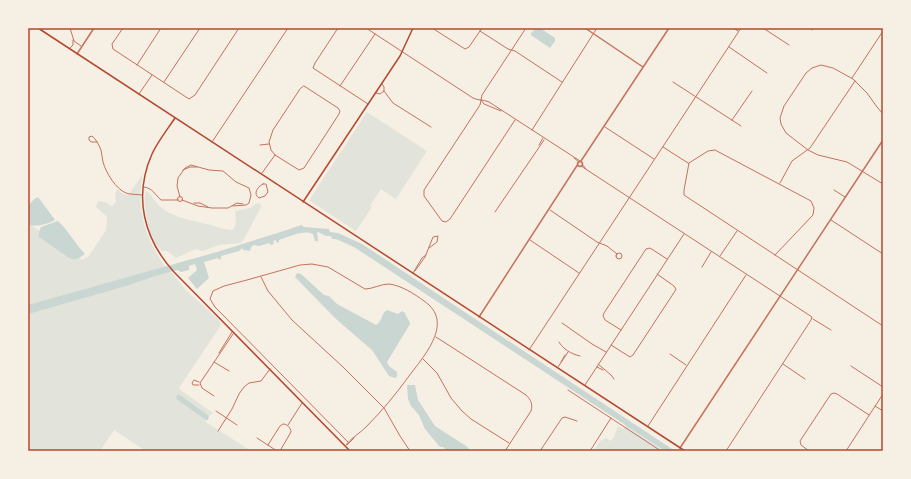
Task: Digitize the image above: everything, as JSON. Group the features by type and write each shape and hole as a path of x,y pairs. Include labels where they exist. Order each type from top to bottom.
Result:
{"main road":[{"path":"38,28 685,451"},
{"path":"303,202 382,84 402,52 413,28"},
{"path":"175,118 154,151 147,168 143,187 144,214 148,230 156,250 167,265 346,445 350,451"}],"street":[{"path":"69,48 73,45 70,28"},
{"path":"77,54 94,28"},
{"path":"123,28 112,46 113,49 186,98 192,98 239,28"},
{"path":"137,65 161,28"},
{"path":"164,83 200,28"},
{"path":"212,142 288,28"},
{"path":"338,28 314,64 313,68 368,104"},
{"path":"366,28 473,98 485,100 532,130 574,158 587,169 831,330"},
{"path":"432,28 466,49 470,46 482,28"},
{"path":"515,120 450,219 446,222 442,221 424,196 424,192 480,105 482,95 526,28"},
{"path":"584,28 643,67"},
{"path":"532,130 597,28"},
{"path":"480,317 669,28"},
{"path":"733,28 739,32"},
{"path":"529,350 741,28"},
{"path":"763,28 789,45"},
{"path":"480,31 562,82"},
{"path":"852,78 883,31"},
{"path":"340,86 375,34"},
{"path":"73,40 82,47"},
{"path":"729,47 767,73"},
{"path":"883,114 865,91 852,78 827,66 821,65 814,67 806,73 785,104 780,116 781,124 786,133 808,150 818,155 842,160 883,184"},
{"path":"139,94 152,75"},
{"path":"780,184 792,161 808,150 854,81"},
{"path":"673,82 741,126"},
{"path":"382,84 384,86 384,90 393,103 431,127"},
{"path":"303,86 307,87 340,110 339,114 301,170 296,169 275,155 269,144 273,130 303,86"},
{"path":"732,120 752,90"},
{"path":"376,92 378,94 383,92 387,94"},
{"path":"481,100 484,104 502,111"},
{"path":"604,127 654,160"},
{"path":"495,212 544,138"},
{"path":"680,448 883,140"},
{"path":"97,142 102,150 104,164 112,179 123,191 130,194 143,195"},
{"path":"260,145 269,144"},
{"path":"663,147 689,164"},
{"path":"775,255 811,217 814,210 813,204 810,200 713,150 705,152 689,164 684,195 737,230 775,255 798,270 883,326"},
{"path":"262,174 275,155"},
{"path":"143,187 151,189 162,200 182,200 198,206 208,207 227,208 239,203 244,205 249,203 251,194 249,188 236,182 223,171 210,170 191,165 183,170 177,181 182,200"},
{"path":"256,194 258,187 266,184 269,179"},
{"path":"251,194 256,194 259,198 265,196 268,192 266,184"},
{"path":"834,190 845,198"},
{"path":"550,210 617,254"},
{"path":"831,220 883,254"},
{"path":"720,256 737,230"},
{"path":"584,386 684,233"},
{"path":"413,273 426,255 433,237 438,236 437,242 429,248"},
{"path":"530,240 580,274"},
{"path":"621,330 604,319 603,316 608,306 645,250 648,248 667,259"},
{"path":"702,267 712,251"},
{"path":"346,445 349,445 384,408 429,349 435,336 437,321 433,308 420,298 395,285 385,284 365,289 328,267 312,264 300,265 260,276 218,289 212,293 210,297 211,302 217,309 348,442"},
{"path":"611,345 630,357 634,354 675,291 676,288 657,274"},
{"path":"647,427 747,274"},
{"path":"260,276 268,291 292,320 343,367 384,408 410,451"},
{"path":"726,451 812,318"},
{"path":"562,323 606,353"},
{"path":"214,396 200,384 232,331"},
{"path":"226,343 234,333"},
{"path":"435,336 526,395 532,404 530,413 505,451"},
{"path":"559,342 561,346 568,351 580,356"},
{"path":"557,368 568,351"},
{"path":"670,354 687,366"},
{"path":"422,358 438,373 443,380 451,398 462,411 471,419 510,444"},
{"path":"214,361 229,371"},
{"path":"783,364 805,379"},
{"path":"598,365 614,379"},
{"path":"851,366 883,387"},
{"path":"218,431 244,387 249,383 261,381 270,369"},
{"path":"568,390 661,451"},
{"path":"809,451 799,443 832,393 837,394 869,415"},
{"path":"846,451 883,394"},
{"path":"287,426 303,402"},
{"path":"875,406 883,411"},
{"path":"216,411 237,425"},
{"path":"540,451 562,418 577,421"},
{"path":"590,451 611,418"},
{"path":"268,445 280,426 284,424 291,432 280,451"},
{"path":"257,438 277,451"},
{"path":"346,445 354,438"}],"shaded area":[{"path":"537,28 540,28 555,38 555,41 550,48 531,35 531,33"},
{"path":"367,112 427,151 396,199 381,189 370,206 372,207 356,231 310,201 310,199"},
{"path":"143,174 141,188 142,214 149,238 155,250 169,272 171,272 186,290 219,320 221,325 179,388 213,413 209,416 180,395 176,399 206,420 206,422 251,451 146,451 114,430 100,451 28,451 28,223 82,260 89,256 106,230 107,217 96,207 98,201 105,202 112,206 116,202 115,194 117,189 123,194 128,195"},
{"path":"146,191 160,207 173,215 230,230 233,230 236,223 235,211 250,208 255,204 260,203 261,207 241,243 219,245 203,251 196,249 176,258 167,251 162,251 152,236 145,209"},
{"path":"38,197 55,220 42,225 28,225 29,205"},
{"path":"58,221 85,254 79,258 71,259 39,237 41,227"},
{"path":"301,225 304,227 329,229 330,232 338,233 362,244 675,451 665,451 354,247 336,239 332,239 331,236 326,236 318,232 318,241 315,241 313,234 305,232 291,235 279,240 277,243 276,240 273,241 274,244 271,245 269,243 259,246 254,245 251,247 250,251 243,250 242,248 239,251 221,256 221,259 219,260 218,258 204,262 209,278 197,289 188,278 197,270 195,264 189,266 189,270 181,272 177,270 155,276 126,286 28,314 28,305 217,252"},
{"path":"297,273 301,274 324,295 329,296 337,304 376,325 387,310 398,314 402,311 405,313 410,324 387,362 389,366 397,372 397,377 395,378 389,376 372,350 336,319 295,277"},
{"path":"407,385 415,385 418,400 435,426 466,446 471,451 447,451 443,447 440,447 425,429 419,415 411,406 408,399"},
{"path":"177,395 180,395 209,416 208,420 176,399"},
{"path":"626,425 664,451 597,451 595,449 600,441 606,438 610,441 614,437 618,426 623,429"}]}
